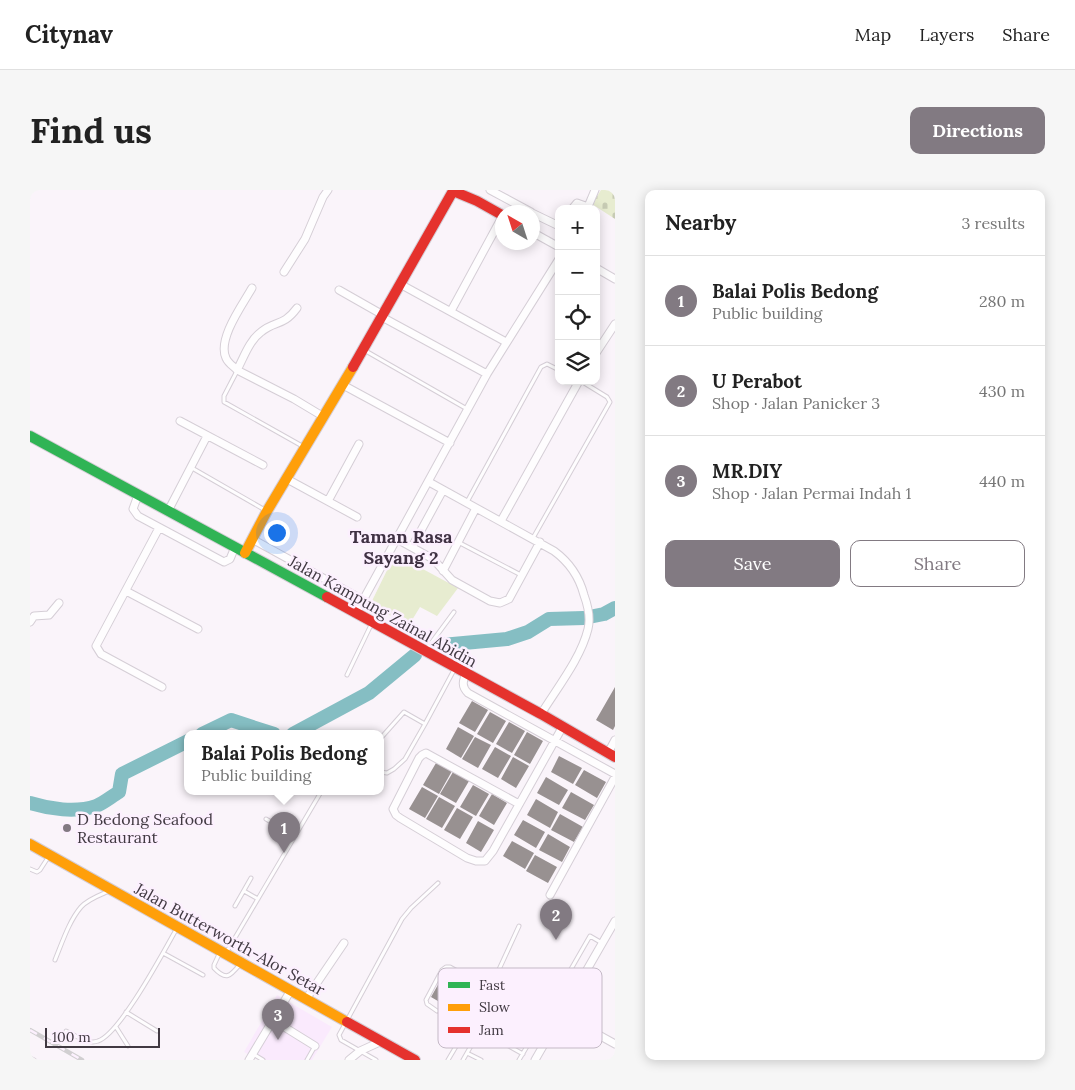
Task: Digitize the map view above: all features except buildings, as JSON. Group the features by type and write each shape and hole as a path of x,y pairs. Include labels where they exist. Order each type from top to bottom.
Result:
{"street":[{"path":"284,272 306,239 328,190"},
{"path":"245,553 267,511 363,350 451,190 477,201 495,212"},
{"path":"490,190 517,205"},
{"path":"588,205 595,190"},
{"path":"540,217 555,224"},
{"path":"451,311 495,229"},
{"path":"540,236 555,245"},
{"path":"356,613 487,374 555,266"},
{"path":"600,270 615,279"},
{"path":"400,284 506,342"},
{"path":"252,288 233,322 225,343 226,358 237,370 294,399 324,417"},
{"path":"339,290 487,374"},
{"path":"237,370 250,344 257,335 265,329 283,322 297,308"},
{"path":"600,347 615,324"},
{"path":"343,385 450,443"},
{"path":"501,521 578,385"},
{"path":"180,421 263,465"},
{"name":"Jalan Kampung Zainal Abidin","path":"30,436 456,667 563,726 611,755"},
{"path":"168,511 207,436"},
{"path":"328,501 359,444"},
{"path":"287,479 356,517"},
{"path":"429,482 540,542 560,556 573,570 582,588 589,612 588,629 578,654 541,714"},
{"path":"412,547 443,490"},
{"path":"138,495 134,505 134,512 160,528 224,562 230,559 235,547"},
{"path":"443,571 476,508"},
{"path":"160,528 96,646 101,654 162,687"},
{"path":"252,539 363,600"},
{"path":"397,539 433,559 452,580 490,600 500,603 509,599 540,542"},
{"path":"126,591 198,629"},
{"path":"30,622 34,616 49,615 58,603"},
{"path":"466,673 462,683 468,693 615,776 550,895"},
{"path":"519,804 426,753 419,758 394,808 396,815 400,818 468,858 483,862 494,851 563,726"},
{"path":"611,755 615,740"},
{"name":"Jalan Butterworth-Alor Setar","path":"30,844 415,1060"},
{"path":"588,968 615,921"},
{"path":"306,999 344,943"},
{"path":"251,1057 291,990"},
{"path":"273,1020 315,1046"},
{"path":"602,1037 615,1044"},
{"path":"349,1060 360,1051 382,1042"},
{"path":"535,1060 542,1048"}],"lane":[{"path":"363,350 468,409"},
{"path":"467,503 541,367 547,364 555,368"},
{"path":"237,370 224,396 224,402 305,447"},
{"path":"533,538 610,402 607,397 587,385"},
{"path":"190,467 267,511"},
{"path":"458,542 522,576"},
{"path":"426,651 454,612"},
{"path":"348,675 373,622"},
{"path":"384,772 400,765 426,724 456,667"},
{"path":"384,734 404,712 426,724"},
{"path":"241,963 231,975 224,976 214,968 214,965 258,899 319,795"},
{"path":"266,819 295,836"},
{"path":"30,869 37,872 40,870 49,855"},
{"path":"235,906 251,878"},
{"path":"376,1060 338,1038 402,920 418,901 438,883"},
{"path":"54,960 72,921 82,906 89,900 111,890"},
{"path":"244,891 258,899"},
{"path":"500,968 519,926"},
{"path":"66,1031 89,1042 97,1042 105,1038 116,1027 126,1012 178,927"},
{"path":"572,968 590,936 602,943"},
{"path":"162,953 203,975"},
{"path":"437,1011 427,1004 426,1000 438,978"},
{"path":"126,1012 157,1031"},
{"path":"116,1027 128,1046"},
{"path":"307,1060 315,1046"},
{"path":"448,1060 455,1048"},
{"path":"463,1060 470,1048"},
{"path":"512,1048 523,1054"},
{"path":"519,1060 526,1048"},
{"path":"467,1053 481,1060"},
{"path":"251,1057 263,1060"},
{"path":"30,1058 34,1060"}],"shaded area":[{"path":"277,995 332,1027 312,1060 259,1060 244,1052"}],"green space":[{"path":"601,190 615,190 615,219 600,209 600,205 592,204"},
{"path":"395,554 458,588 437,616 420,607 409,625 370,605"}],"waterway":[{"path":"442,645 507,639 528,632 549,619 584,618 604,614 615,608"},
{"path":"300,730 369,693 415,655"},
{"path":"210,730 231,720 262,730"},
{"path":"30,803 63,809 80,809 96,806 119,792 122,774 184,743"}],"railway":[{"path":"30,1030 82,1060"}],"traffic: fast":[{"path":"30,436 327,597"}],"traffic: slow":[{"path":"245,553 267,511 353,367"},
{"path":"30,844 347,1022"}],"traffic: jam":[{"path":"353,367 453,191 495,211"},
{"path":"327,597 541,714 615,757"},
{"path":"347,1022 415,1060"}],"place":[{"name":"D Bedong Seafood Restaurant","path":"67,828"},
{"name":"Balai Polis Bedong","path":"284,853"},
{"name":"U Perabot","path":"556,940"},
{"name":"MR.DIY","path":"278,1040"}],"district":[{"name":"Taman Rasa Sayang 2","path":"401,546"}]}
